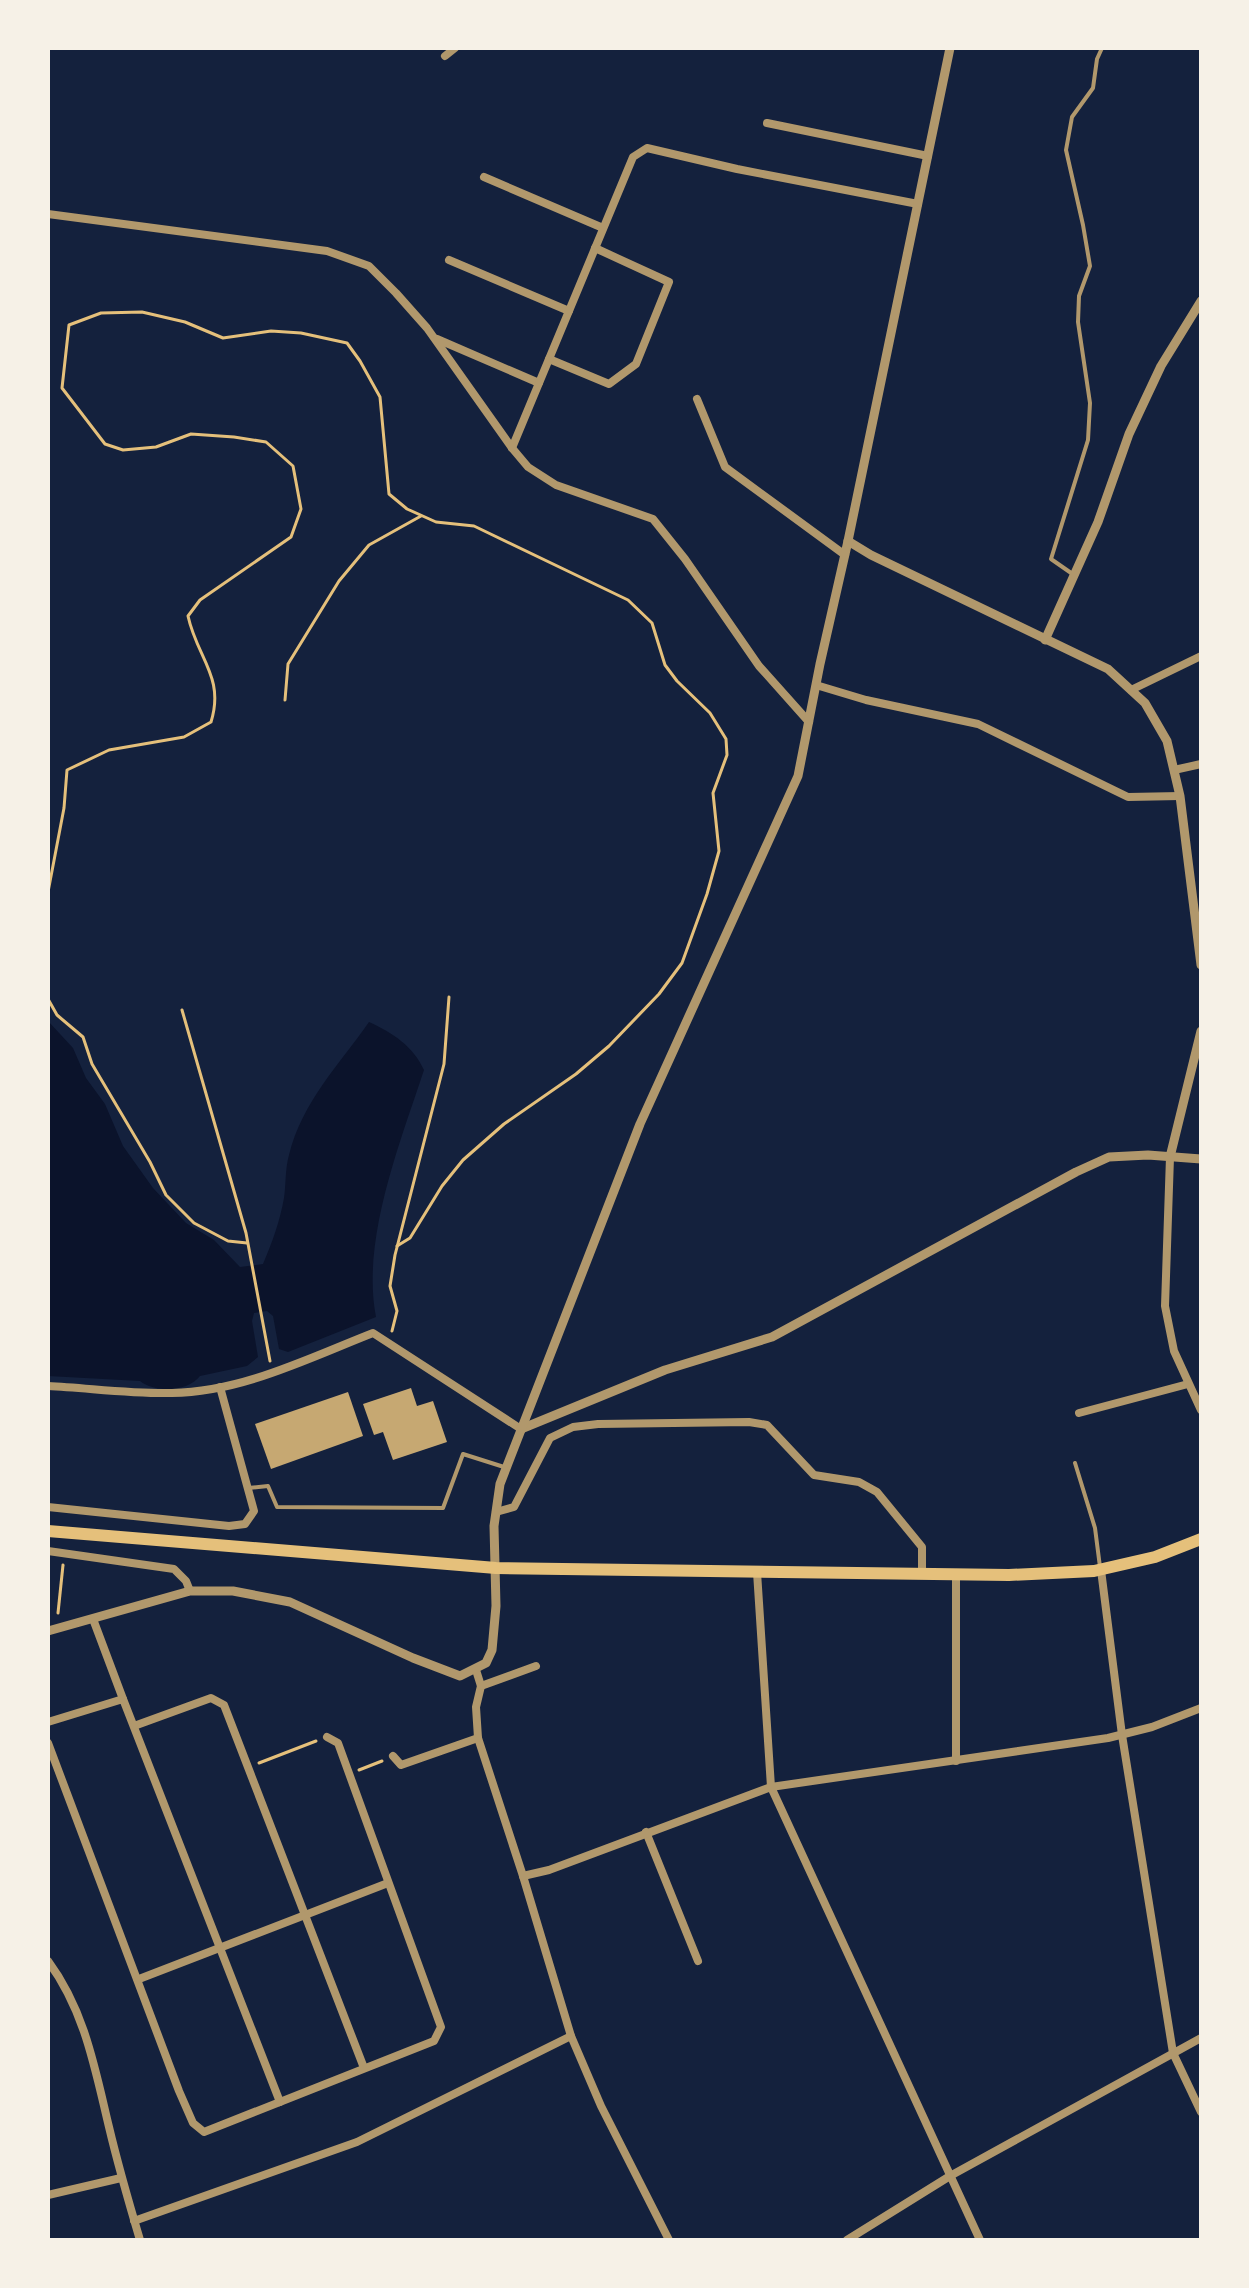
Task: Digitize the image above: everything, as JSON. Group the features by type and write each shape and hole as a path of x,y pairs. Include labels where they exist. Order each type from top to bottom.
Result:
{"main road":[{"path":"48,1531 496,1568 1009,1575 1101,1570 1155,1557 1201,1539"}],"street":[{"path":"445,56 455,48"},
{"path":"52,1630 190,1591 233,1591 290,1602 460,1676 486,1663 492,1650 496,1606 494,1526 500,1484 640,1124 798,776 950,48"},
{"path":"767,123 928,156"},
{"path":"512,448 633,157 647,148 918,204"},
{"path":"484,177 603,228"},
{"path":"48,214 327,251 369,266 434,338 528,467 556,485 653,519 685,559 759,666 809,722"},
{"path":"549,359 609,384 636,364 669,282 595,248"},
{"path":"449,260 569,311"},
{"path":"1045,640 1076,576 1129,434 1161,366 1201,301"},
{"path":"434,338 539,383"},
{"path":"697,399 725,467 845,555"},
{"path":"848,541 871,555 1108,669 1145,703 1167,741 1180,796 1201,965"},
{"path":"1131,690 1201,656"},
{"path":"816,685 866,700 978,724 1128,797 1180,796"},
{"path":"1174,770 1201,764"},
{"path":"1201,1031 1170,1157 1165,1306 1174,1351 1201,1410"},
{"path":"521,1429 665,1370 772,1337 1109,1157 1148,1155 1201,1159"},
{"path":"48,1386 172,1394 220,1387 273,1373 373,1333 521,1429"},
{"path":"1079,1413 1188,1384"},
{"path":"48,1507 229,1526 245,1524 254,1511 220,1387"},
{"path":"496,1512 514,1507 550,1438 573,1427 749,1422 767,1425 814,1475 859,1482 877,1492 922,1547 922,1574"},
{"path":"48,1551 174,1569 186,1581 190,1591"},
{"path":"1101,1570 1122,1735 1173,2053 1201,2112"},
{"path":"757,1572 771,1787 980,2240"},
{"path":"956,1574 956,1761"},
{"path":"93,1619 280,2102"},
{"path":"481,1686 536,1666"},
{"path":"476,1670 481,1686 476,1707 478,1738 571,2036 601,2106 669,2240"},
{"path":"134,1726 211,1698 224,1705 364,2068"},
{"path":"48,1722 123,1699"},
{"path":"523,1876 549,1870 771,1787 1122,1735 1201,1708"},
{"path":"48,1743 193,2123 204,2132 434,2041 441,2027 338,1743 327,1737"},
{"path":"393,1756 401,1765 478,1738"},
{"path":"646,1832 698,1961"},
{"path":"139,1979 388,1883"},
{"path":"48,1961 76,2005 87,2037 121,2178 140,2240"},
{"path":"134,2221 357,2142 571,2036"},
{"path":"847,2240 950,2176 1201,2038"},
{"path":"48,2195 121,2178"}],"lane":[{"path":"1076,576 1051,559 1088,440 1090,403 1078,322 1079,296 1090,266 1066,150 1072,117 1093,88 1097,59 1102,48"},
{"path":"247,1488 268,1486 277,1507 443,1508 463,1454 507,1468"},
{"path":"1075,1463 1095,1528 1101,1570"}],"path":[{"path":"48,892 64,808 67,770 109,750 184,737 211,722 216,705 214,678 193,638 188,616 200,600 291,537 301,509 293,466 266,442 191,434 156,447 123,450 105,444 62,388 69,325 101,313 142,312 185,322 223,338 271,331 301,333 347,343 380,397 389,494 421,516 436,522 474,526 628,600 652,623 665,665 710,713 726,739 727,755 713,793 719,851 682,963 659,994 609,1046 576,1074 504,1124 463,1160 442,1186 410,1238 397,1246"},
{"path":"285,700 288,664 339,581 369,545 421,516"},
{"path":"388,1343 397,1311 390,1286 397,1246 444,1064 449,997"},
{"path":"48,999 57,1015 83,1037 92,1064 166,1195 194,1223 228,1241 247,1243"},
{"path":"182,1010 247,1243 266,1344"},
{"path":"52,1630 64,1553"},
{"path":"248,1767 327,1737"},
{"path":"349,1774 393,1756"}],"water":[{"path":"48,1021 73,1048 86,1078 105,1104 123,1146 153,1188 186,1223 214,1240 240,1267 263,1264 280,1215 288,1160 295,1136 312,1101 369,1022 408,1047 424,1070 394,1160 378,1224 373,1287 376,1317 288,1352 279,1349 273,1316 267,1311 254,1313 252,1321 258,1357 247,1366 200,1376 180,1388 154,1388 140,1381 48,1376"}],"building":[{"path":"411,1388 417,1406 433,1401 447,1442 393,1460 383,1432 374,1435 363,1404"},
{"path":"348,1392 363,1436 271,1469 255,1424"}]}
